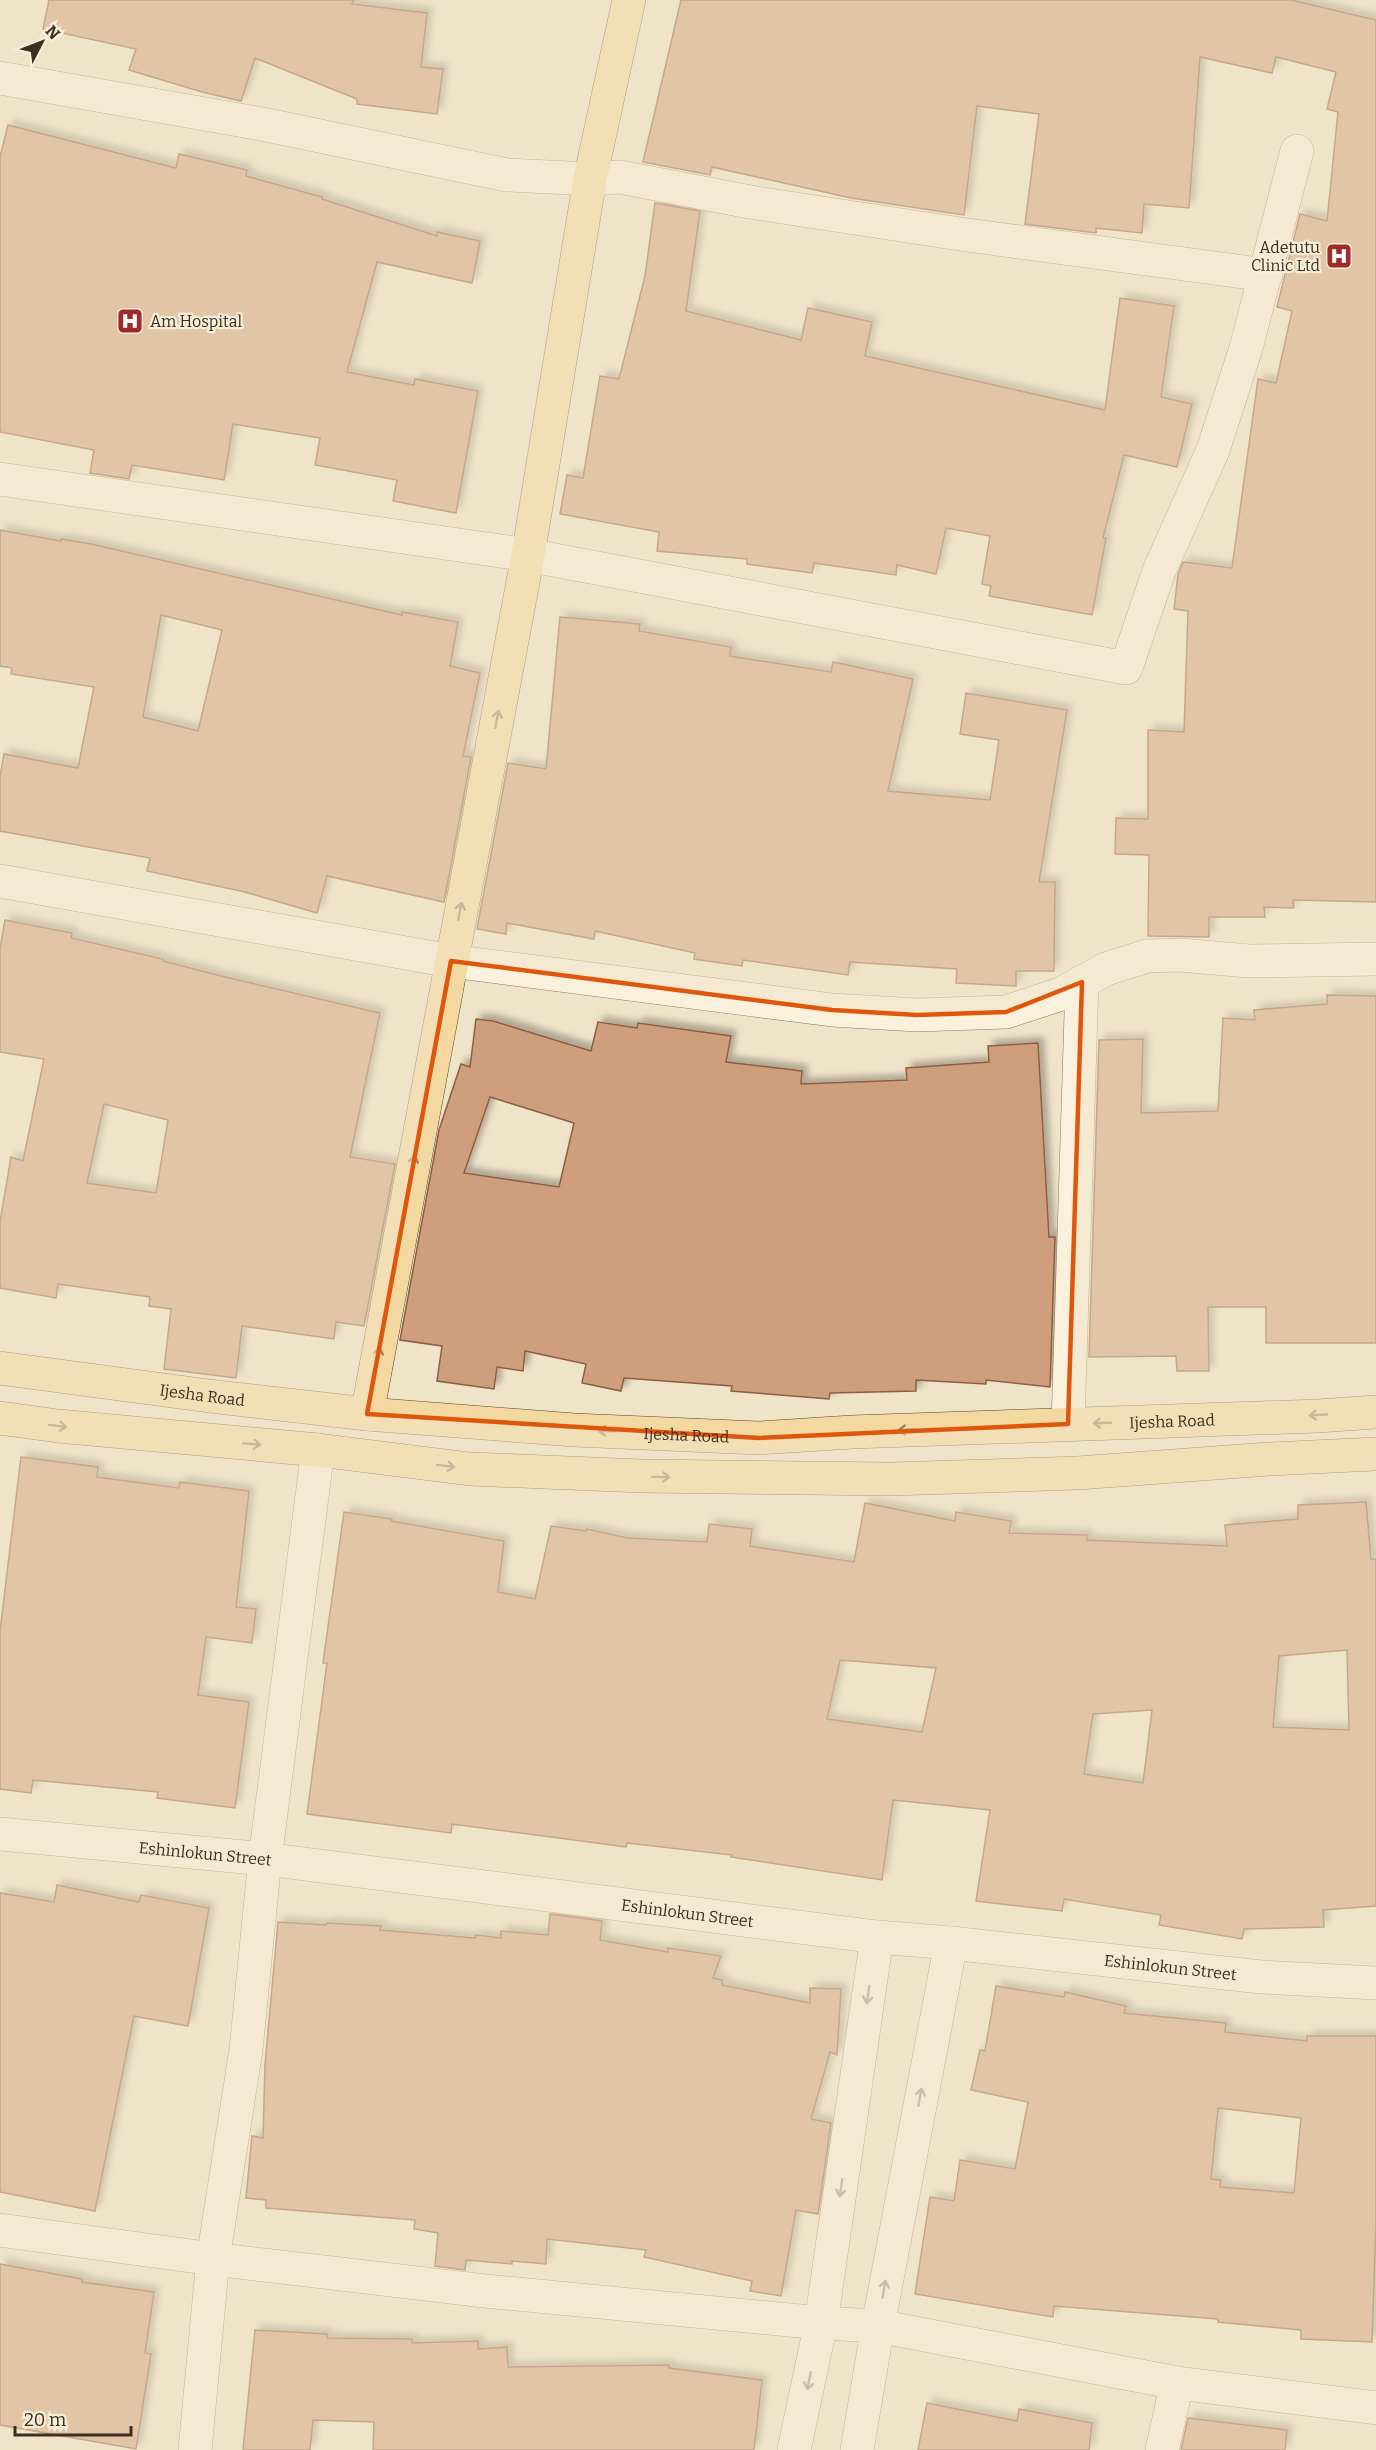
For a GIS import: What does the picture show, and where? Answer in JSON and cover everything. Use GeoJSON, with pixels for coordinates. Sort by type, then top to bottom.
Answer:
{"type":"FeatureCollection","features":[{"type":"Feature","properties":{"kind":"main road"},"geometry":{"type":"LineString","coordinates":[[367,1414],[528,555],[590,179],[629,0]]}},
{"type":"Feature","properties":{"kind":"main road","name":"Ijesha Road"},"geometry":{"type":"LineString","coordinates":[[0,1368],[367,1414],[574,1430],[759,1438],[852,1432],[1376,1412]]}},
{"type":"Feature","properties":{"kind":"main road"},"geometry":{"type":"LineString","coordinates":[[0,1418],[58,1426],[318,1450],[470,1469],[642,1476],[890,1479],[1078,1473],[1269,1459],[1376,1454]]}},
{"type":"Feature","properties":{"kind":"street"},"geometry":{"type":"LineString","coordinates":[[0,78],[262,124],[507,174],[590,179],[620,177],[750,202],[960,234],[1266,275]]}},
{"type":"Feature","properties":{"kind":"street"},"geometry":{"type":"LineString","coordinates":[[0,479],[528,555],[1126,668],[1159,571],[1213,450],[1266,275],[1297,151]]}},
{"type":"Feature","properties":{"kind":"street"},"geometry":{"type":"LineString","coordinates":[[0,881],[451,961],[832,1010],[917,1015],[1006,1012],[1061,994],[1106,969],[1147,957],[1180,955],[1249,961],[1376,959]]}},
{"type":"Feature","properties":{"kind":"street"},"geometry":{"type":"LineString","coordinates":[[1068,1424],[1082,982]]}},
{"type":"Feature","properties":{"kind":"street"},"geometry":{"type":"LineString","coordinates":[[195,2450],[213,2259],[246,2050],[265,1859],[318,1450]]}},
{"type":"Feature","properties":{"kind":"street","name":"Eshinlokun Street"},"geometry":{"type":"LineString","coordinates":[[0,1834],[265,1859],[877,1937],[1227,1973],[1376,1983]]}},
{"type":"Feature","properties":{"kind":"street"},"geometry":{"type":"LineString","coordinates":[[794,2450],[821,2323],[877,1937]]}},
{"type":"Feature","properties":{"kind":"street"},"geometry":{"type":"LineString","coordinates":[[857,2450],[878,2326],[951,1943]]}},
{"type":"Feature","properties":{"kind":"street"},"geometry":{"type":"LineString","coordinates":[[0,2230],[213,2259],[485,2291],[821,2323],[878,2326],[1177,2383],[1376,2408]]}},
{"type":"Feature","properties":{"kind":"street"},"geometry":{"type":"LineString","coordinates":[[1162,2450],[1177,2383]]}},
{"type":"Feature","properties":{"kind":"highlighted area"},"geometry":{"type":"Polygon","coordinates":[[[451,961],[832,1010],[917,1015],[1006,1012],[1082,982],[1068,1424],[759,1438],[367,1414],[451,961]]]}},
{"type":"Feature","properties":{"kind":"building"},"geometry":{"type":"Polygon","coordinates":[[[49,0],[354,0],[352,4],[427,13],[421,67],[443,69],[437,114],[357,104],[357,99],[255,58],[241,101],[202,92],[129,70],[136,49],[43,29],[49,0]]]}},
{"type":"Feature","properties":{"kind":"building"},"geometry":{"type":"Polygon","coordinates":[[[681,0],[1291,0],[1376,20],[1376,902],[1293,900],[1294,908],[1264,907],[1265,917],[1209,917],[1209,937],[1148,936],[1149,855],[1115,854],[1116,818],[1148,819],[1148,730],[1184,732],[1188,611],[1174,609],[1178,574],[1183,562],[1232,568],[1258,379],[1276,383],[1292,311],[1277,307],[1300,214],[1327,221],[1338,112],[1327,109],[1336,72],[1276,57],[1272,73],[1200,57],[1189,208],[1144,204],[1142,233],[1096,228],[1096,233],[1025,224],[1039,114],[977,106],[964,215],[851,198],[712,167],[710,175],[643,162],[681,0]]]}},
{"type":"Feature","properties":{"kind":"building"},"geometry":{"type":"Polygon","coordinates":[[[8,125],[176,168],[179,154],[247,170],[246,176],[322,197],[322,199],[437,236],[437,232],[480,241],[472,283],[377,262],[347,372],[414,385],[415,379],[478,391],[456,513],[393,501],[397,480],[315,465],[320,438],[233,424],[224,480],[132,465],[129,479],[90,473],[94,450],[0,432],[0,157],[8,125]]]}},
{"type":"Feature","properties":{"kind":"building"},"geometry":{"type":"Polygon","coordinates":[[[655,203],[700,211],[686,311],[801,340],[808,308],[872,322],[865,356],[1105,410],[1120,298],[1174,306],[1161,397],[1192,404],[1177,467],[1124,455],[1103,538],[1106,538],[1092,615],[989,596],[991,586],[982,584],[990,536],[946,528],[936,574],[897,565],[896,575],[814,563],[812,573],[747,564],[747,559],[657,551],[659,532],[560,514],[567,475],[583,478],[600,376],[619,379],[645,276],[655,203]]]}},
{"type":"Feature","properties":{"kind":"building"},"geometry":{"type":"Polygon","coordinates":[[[0,530],[91,544],[402,615],[402,612],[458,622],[450,666],[480,673],[463,756],[471,757],[444,902],[327,876],[317,913],[245,892],[147,871],[150,858],[0,831],[0,776],[4,754],[78,768],[94,687],[11,674],[12,668],[0,666],[0,530]],[[161,615],[143,717],[198,731],[222,630],[161,615]]]}},
{"type":"Feature","properties":{"kind":"building"},"geometry":{"type":"Polygon","coordinates":[[[560,617],[640,624],[639,631],[731,647],[730,656],[831,672],[833,662],[913,679],[888,791],[990,800],[999,740],[960,734],[966,693],[1067,710],[1039,882],[1055,882],[1054,971],[1016,971],[1016,986],[956,983],[957,969],[850,962],[848,975],[743,960],[742,966],[694,959],[695,953],[595,931],[594,939],[507,923],[506,934],[477,929],[508,763],[546,769],[560,617]]]}},
{"type":"Feature","properties":{"kind":"building"},"geometry":{"type":"Polygon","coordinates":[[[5,920],[72,933],[71,938],[380,1013],[350,1157],[395,1164],[364,1326],[336,1322],[334,1339],[242,1326],[236,1378],[164,1369],[171,1309],[149,1306],[150,1297],[58,1284],[56,1298],[0,1288],[0,1222],[11,1157],[23,1161],[44,1059],[0,1052],[0,948],[5,920]],[[104,1104],[87,1183],[156,1193],[168,1120],[104,1104]]]}},
{"type":"Feature","properties":{"kind":"building"},"geometry":{"type":"Polygon","coordinates":[[[1327,995],[1376,996],[1376,1343],[1266,1343],[1266,1307],[1208,1307],[1209,1371],[1177,1371],[1176,1356],[1089,1357],[1099,1040],[1143,1039],[1141,1113],[1218,1111],[1223,1018],[1255,1020],[1254,1010],[1327,1004],[1327,995]]]}},
{"type":"Feature","properties":{"kind":"building"},"geometry":{"type":"Polygon","coordinates":[[[476,1019],[493,1021],[591,1051],[598,1022],[637,1028],[638,1023],[731,1036],[726,1062],[802,1071],[801,1084],[907,1080],[906,1068],[989,1062],[988,1046],[1038,1043],[1049,1237],[1055,1237],[1050,1387],[986,1380],[986,1384],[916,1380],[916,1391],[830,1393],[829,1399],[731,1391],[732,1386],[624,1378],[621,1391],[582,1383],[586,1364],[525,1351],[523,1371],[497,1367],[494,1389],[437,1381],[442,1346],[400,1340],[439,1130],[461,1064],[470,1067],[476,1019]],[[490,1097],[464,1173],[559,1187],[574,1123],[490,1097]]]}},
{"type":"Feature","properties":{"kind":"building"},"geometry":{"type":"Polygon","coordinates":[[[21,1457],[98,1467],[97,1477],[179,1488],[180,1482],[249,1491],[236,1607],[256,1609],[252,1643],[206,1637],[198,1695],[249,1702],[235,1808],[157,1798],[158,1792],[33,1780],[31,1793],[0,1789],[0,1631],[21,1457]]]}},
{"type":"Feature","properties":{"kind":"building"},"geometry":{"type":"Polygon","coordinates":[[[1366,1502],[1371,1559],[1376,1559],[1376,1906],[1323,1910],[1324,1927],[1244,1929],[1242,1939],[1159,1925],[1161,1915],[1064,1899],[1062,1911],[976,1901],[990,1810],[893,1800],[882,1880],[731,1857],[732,1855],[627,1843],[626,1847],[452,1824],[451,1833],[307,1814],[327,1663],[323,1663],[344,1512],[504,1541],[498,1592],[535,1599],[551,1526],[586,1531],[587,1529],[627,1538],[707,1542],[709,1524],[752,1529],[750,1546],[854,1562],[865,1503],[955,1521],[956,1512],[1011,1521],[1009,1533],[1087,1535],[1087,1540],[1227,1546],[1225,1525],[1298,1519],[1298,1505],[1366,1502]],[[1347,1650],[1279,1656],[1273,1727],[1349,1730],[1347,1650]],[[840,1660],[827,1719],[922,1732],[936,1668],[840,1660]],[[1152,1710],[1093,1714],[1084,1774],[1143,1783],[1152,1710]]]}},
{"type":"Feature","properties":{"kind":"building"},"geometry":{"type":"Polygon","coordinates":[[[57,1885],[139,1902],[141,1895],[209,1908],[188,2026],[134,2016],[95,2211],[0,2192],[0,1893],[54,1902],[57,1885]]]}},
{"type":"Feature","properties":{"kind":"building"},"geometry":{"type":"Polygon","coordinates":[[[550,1914],[602,1921],[600,1940],[668,1952],[668,1948],[721,1956],[713,1978],[722,1980],[722,1985],[810,2003],[810,1988],[841,1989],[837,2055],[830,2052],[811,2119],[831,2123],[818,2214],[796,2210],[781,2296],[750,2291],[752,2281],[644,2257],[646,2250],[547,2239],[546,2264],[466,2260],[465,2270],[435,2266],[438,2233],[414,2229],[415,2220],[266,2208],[266,2200],[246,2198],[252,2136],[263,2138],[265,2065],[278,1922],[381,1926],[380,1930],[501,1938],[501,1931],[548,1935],[550,1914]]]}},
{"type":"Feature","properties":{"kind":"building"},"geometry":{"type":"Polygon","coordinates":[[[996,1986],[1064,1997],[1065,1992],[1126,2006],[1124,2013],[1226,2023],[1225,2032],[1307,2041],[1307,2036],[1376,2036],[1376,2224],[1372,2342],[1301,2339],[1301,2330],[1218,2322],[1218,2319],[1054,2306],[1053,2317],[915,2294],[930,2197],[954,2201],[960,2160],[1015,2169],[1028,2102],[971,2090],[980,2050],[985,2051],[996,1986]],[[1218,2108],[1211,2179],[1221,2180],[1220,2187],[1294,2193],[1301,2118],[1218,2108]]]}},
{"type":"Feature","properties":{"kind":"building"},"geometry":{"type":"Polygon","coordinates":[[[0,2264],[82,2279],[82,2282],[154,2292],[145,2353],[151,2354],[136,2449],[0,2425],[0,2264]]]}},
{"type":"Feature","properties":{"kind":"building"},"geometry":{"type":"Polygon","coordinates":[[[255,2330],[327,2334],[327,2338],[412,2339],[412,2343],[478,2341],[478,2349],[507,2347],[508,2367],[669,2365],[669,2368],[762,2380],[754,2450],[373,2450],[374,2422],[313,2420],[310,2450],[243,2450],[255,2330]]]}},
{"type":"Feature","properties":{"kind":"building"},"geometry":{"type":"Polygon","coordinates":[[[927,2403],[1017,2421],[1019,2409],[1092,2423],[1089,2450],[918,2450],[927,2403]]]}},
{"type":"Feature","properties":{"kind":"building"},"geometry":{"type":"Polygon","coordinates":[[[1188,2418],[1287,2430],[1285,2450],[1181,2450],[1188,2418]]]}},
{"type":"Feature","properties":{"kind":"place","name":"Adetutu Clinic Ltd"},"geometry":{"type":"Point","coordinates":[1339,256]}},
{"type":"Feature","properties":{"kind":"place","name":"Am Hospital"},"geometry":{"type":"Point","coordinates":[130,321]}}]}
